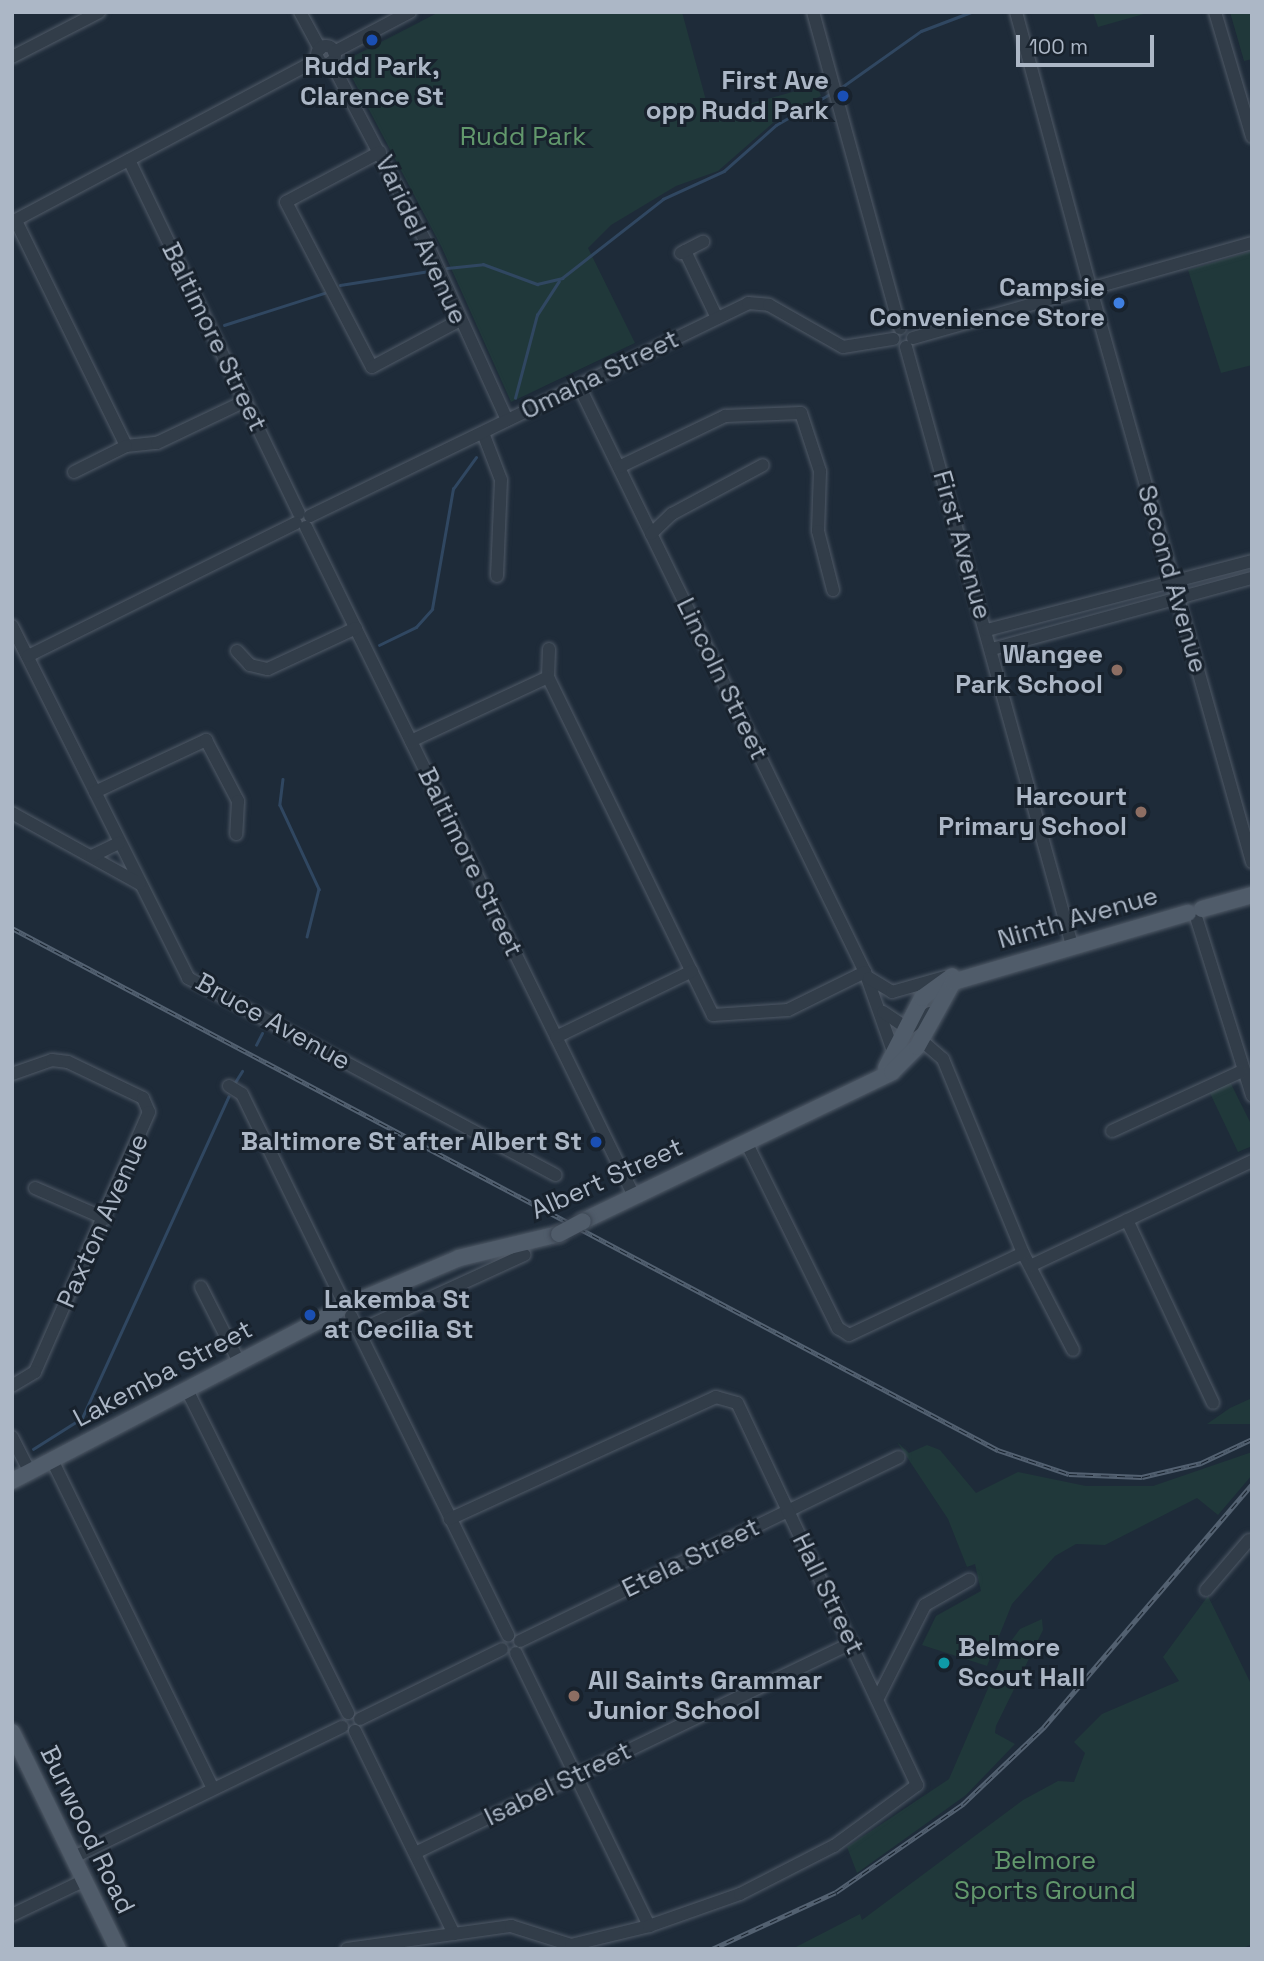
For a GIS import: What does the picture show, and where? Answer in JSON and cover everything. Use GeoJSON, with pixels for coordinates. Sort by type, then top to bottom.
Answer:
{"type":"FeatureCollection","features":[{"type":"Feature","properties":{"kind":"main road","name":"Ninth Avenue"},"geometry":{"type":"LineString","coordinates":[[982,971],[1195,914],[1252,895]]}},
{"type":"Feature","properties":{"kind":"main road"},"geometry":{"type":"LineString","coordinates":[[887,1067],[926,992],[949,976],[982,971]]}},
{"type":"Feature","properties":{"kind":"main road","name":"Albert Street"},"geometry":{"type":"LineString","coordinates":[[346,1307],[459,1258],[559,1234],[892,1072],[921,1040],[938,1001],[953,982],[982,971]]}},
{"type":"Feature","properties":{"kind":"main road","name":"Albert Street"},"geometry":{"type":"LineString","coordinates":[[833,1100],[887,1067]]}},
{"type":"Feature","properties":{"kind":"main road","name":"Lakemba Street"},"geometry":{"type":"LineString","coordinates":[[12,1481],[346,1307]]}},
{"type":"Feature","properties":{"kind":"main road","name":"Burwood Road"},"geometry":{"type":"LineString","coordinates":[[14,1740],[118,1949]]}},
{"type":"Feature","properties":{"kind":"street"},"geometry":{"type":"LineString","coordinates":[[12,57],[99,12]]}},
{"type":"Feature","properties":{"kind":"street","name":"Varidel Avenue"},"geometry":{"type":"LineString","coordinates":[[300,12],[380,152],[507,420]]}},
{"type":"Feature","properties":{"kind":"street"},"geometry":{"type":"LineString","coordinates":[[126,446],[14,222],[410,12]]}},
{"type":"Feature","properties":{"kind":"street"},"geometry":{"type":"LineString","coordinates":[[813,12],[839,104],[896,334],[909,343],[1252,243]]}},
{"type":"Feature","properties":{"kind":"street","name":"Second Avenue"},"geometry":{"type":"LineString","coordinates":[[1016,12],[1252,862]]}},
{"type":"Feature","properties":{"kind":"street"},"geometry":{"type":"LineString","coordinates":[[1215,12],[1252,137]]}},
{"type":"Feature","properties":{"kind":"street"},"geometry":{"type":"LineString","coordinates":[[380,152],[286,202],[372,367],[460,320]]}},
{"type":"Feature","properties":{"kind":"street","name":"Baltimore Street"},"geometry":{"type":"LineString","coordinates":[[129,160],[634,1196]]}},
{"type":"Feature","properties":{"kind":"street"},"geometry":{"type":"LineString","coordinates":[[703,242],[683,252],[717,318]]}},
{"type":"Feature","properties":{"kind":"street","name":"Omaha Street"},"geometry":{"type":"LineString","coordinates":[[28,656],[507,420],[757,301],[843,347],[896,334]]}},
{"type":"Feature","properties":{"kind":"street","name":"First Avenue"},"geometry":{"type":"LineString","coordinates":[[909,343],[1072,945]]}},
{"type":"Feature","properties":{"kind":"street","name":"Lincoln Street"},"geometry":{"type":"LineString","coordinates":[[579,386],[865,972],[895,1045],[887,1067]]}},
{"type":"Feature","properties":{"kind":"street"},"geometry":{"type":"LineString","coordinates":[[74,472],[126,446],[158,443],[245,401]]}},
{"type":"Feature","properties":{"kind":"street"},"geometry":{"type":"LineString","coordinates":[[619,467],[725,416],[801,413],[820,471],[818,531],[833,590]]}},
{"type":"Feature","properties":{"kind":"street"},"geometry":{"type":"LineString","coordinates":[[482,433],[501,480],[497,576]]}},
{"type":"Feature","properties":{"kind":"street"},"geometry":{"type":"LineString","coordinates":[[651,534],[672,514],[764,465]]}},
{"type":"Feature","properties":{"kind":"street"},"geometry":{"type":"LineString","coordinates":[[987,630],[1252,561]]}},
{"type":"Feature","properties":{"kind":"street"},"geometry":{"type":"LineString","coordinates":[[992,649],[1252,578]]}},
{"type":"Feature","properties":{"kind":"street","name":"Bruce Avenue"},"geometry":{"type":"LineString","coordinates":[[12,626],[188,978],[556,1175]]}},
{"type":"Feature","properties":{"kind":"street"},"geometry":{"type":"LineString","coordinates":[[237,651],[250,665],[268,669],[356,628]]}},
{"type":"Feature","properties":{"kind":"street"},"geometry":{"type":"LineString","coordinates":[[549,649],[548,677],[713,1015],[788,1010],[865,972]]}},
{"type":"Feature","properties":{"kind":"street"},"geometry":{"type":"LineString","coordinates":[[411,741],[548,677]]}},
{"type":"Feature","properties":{"kind":"street"},"geometry":{"type":"LineString","coordinates":[[94,792],[206,740],[238,801],[236,834]]}},
{"type":"Feature","properties":{"kind":"street"},"geometry":{"type":"LineString","coordinates":[[12,813],[140,884]]}},
{"type":"Feature","properties":{"kind":"street"},"geometry":{"type":"LineString","coordinates":[[92,856],[119,843]]}},
{"type":"Feature","properties":{"kind":"street"},"geometry":{"type":"LineString","coordinates":[[1195,914],[1240,1072],[1252,1096]]}},
{"type":"Feature","properties":{"kind":"street"},"geometry":{"type":"LineString","coordinates":[[556,1037],[692,971]]}},
{"type":"Feature","properties":{"kind":"street","name":"Lincoln Street"},"geometry":{"type":"LineString","coordinates":[[865,972],[886,992],[949,976]]}},
{"type":"Feature","properties":{"kind":"street"},"geometry":{"type":"LineString","coordinates":[[879,1008],[908,1028],[920,1026],[938,1001]]}},
{"type":"Feature","properties":{"kind":"street"},"geometry":{"type":"LineString","coordinates":[[921,1040],[943,1059],[1023,1253],[1032,1265],[1073,1350]]}},
{"type":"Feature","properties":{"kind":"street","name":"Paxton Avenue"},"geometry":{"type":"LineString","coordinates":[[12,1074],[52,1060],[68,1062],[143,1098],[148,1118],[106,1219],[35,1372],[12,1386]]}},
{"type":"Feature","properties":{"kind":"street"},"geometry":{"type":"LineString","coordinates":[[1112,1131],[1240,1072]]}},
{"type":"Feature","properties":{"kind":"street"},"geometry":{"type":"LineString","coordinates":[[229,1086],[242,1094],[450,1519],[508,1635],[518,1647],[575,1776],[649,1926],[571,1945],[521,1927],[347,1949]]}},
{"type":"Feature","properties":{"kind":"street"},"geometry":{"type":"LineString","coordinates":[[746,1142],[838,1328],[859,1334],[1023,1253]]}},
{"type":"Feature","properties":{"kind":"street"},"geometry":{"type":"LineString","coordinates":[[1032,1265],[1252,1161]]}},
{"type":"Feature","properties":{"kind":"street"},"geometry":{"type":"LineString","coordinates":[[35,1188],[106,1219]]}},
{"type":"Feature","properties":{"kind":"street"},"geometry":{"type":"LineString","coordinates":[[1127,1220],[1213,1403]]}},
{"type":"Feature","properties":{"kind":"street","name":"Albert Street"},"geometry":{"type":"LineString","coordinates":[[358,1331],[524,1255]]}},
{"type":"Feature","properties":{"kind":"street"},"geometry":{"type":"LineString","coordinates":[[201,1287],[239,1362]]}},
{"type":"Feature","properties":{"kind":"street"},"geometry":{"type":"LineString","coordinates":[[187,1390],[348,1713],[358,1725],[454,1934]]}},
{"type":"Feature","properties":{"kind":"street","name":"Hall Street"},"geometry":{"type":"LineString","coordinates":[[450,1519],[716,1397],[737,1403],[787,1511],[879,1696],[917,1785],[834,1846],[740,1894],[649,1926]]}},
{"type":"Feature","properties":{"kind":"street"},"geometry":{"type":"LineString","coordinates":[[12,1437],[30,1472]]}},
{"type":"Feature","properties":{"kind":"street","name":"Etela Street"},"geometry":{"type":"LineString","coordinates":[[518,1647],[899,1457]]}},
{"type":"Feature","properties":{"kind":"street"},"geometry":{"type":"LineString","coordinates":[[52,1461],[213,1789]]}},
{"type":"Feature","properties":{"kind":"street"},"geometry":{"type":"LineString","coordinates":[[1206,1590],[1249,1540]]}},
{"type":"Feature","properties":{"kind":"street"},"geometry":{"type":"LineString","coordinates":[[879,1696],[925,1605],[969,1580]]}},
{"type":"Feature","properties":{"kind":"street"},"geometry":{"type":"LineString","coordinates":[[502,1649],[508,1635]]}},
{"type":"Feature","properties":{"kind":"street","name":"Isabel Street"},"geometry":{"type":"LineString","coordinates":[[415,1853],[852,1643]]}},
{"type":"Feature","properties":{"kind":"street"},"geometry":{"type":"LineString","coordinates":[[74,1857],[342,1727],[358,1725],[502,1649],[518,1647]]}},
{"type":"Feature","properties":{"kind":"street"},"geometry":{"type":"LineString","coordinates":[[342,1727],[348,1713]]}},
{"type":"Feature","properties":{"kind":"street"},"geometry":{"type":"LineString","coordinates":[[12,1915],[85,1880]]}},
{"type":"Feature","properties":{"kind":"green space","name":"Rudd Park"},"geometry":{"type":"Polygon","coordinates":[[[439,12],[682,12],[710,115],[817,85],[821,96],[782,115],[718,171],[676,186],[611,225],[588,248],[635,343],[511,402],[442,248],[347,68],[350,58],[439,12]]]}},
{"type":"Feature","properties":{"kind":"green space"},"geometry":{"type":"Polygon","coordinates":[[[1093,12],[1151,12],[1098,27],[1093,12]]]}},
{"type":"Feature","properties":{"kind":"green space"},"geometry":{"type":"Polygon","coordinates":[[[1230,12],[1252,12],[1252,59],[1244,61],[1230,12]]]}},
{"type":"Feature","properties":{"kind":"green space"},"geometry":{"type":"Polygon","coordinates":[[[1252,251],[1252,365],[1221,373],[1188,270],[1252,251]]]}},
{"type":"Feature","properties":{"kind":"green space"},"geometry":{"type":"Polygon","coordinates":[[[1229,1080],[1252,1126],[1252,1146],[1238,1152],[1208,1089],[1229,1080]]]}},
{"type":"Feature","properties":{"kind":"green space"},"geometry":{"type":"Polygon","coordinates":[[[1252,1398],[1252,1424],[1207,1424],[1230,1408],[1252,1398]]]}},
{"type":"Feature","properties":{"kind":"green space"},"geometry":{"type":"Polygon","coordinates":[[[897,1442],[909,1453],[927,1445],[940,1450],[976,1493],[1018,1472],[1086,1486],[1153,1486],[1252,1452],[1252,1475],[1218,1515],[1197,1498],[1105,1545],[1076,1544],[1055,1556],[1012,1604],[987,1666],[922,1645],[936,1616],[981,1591],[975,1564],[967,1567],[948,1519],[897,1442]]]}},
{"type":"Feature","properties":{"kind":"green space","name":"Belmore Sports Ground"},"geometry":{"type":"Polygon","coordinates":[[[1208,1596],[1252,1686],[1252,1944],[1241,1949],[792,1949],[860,1914],[862,1920],[1023,1800],[1058,1781],[1074,1782],[1085,1753],[1074,1742],[1102,1714],[1179,1681],[1163,1657],[1208,1596]]]}},
{"type":"Feature","properties":{"kind":"green space"},"geometry":{"type":"Polygon","coordinates":[[[1042,1619],[1043,1630],[996,1726],[995,1733],[1015,1744],[966,1795],[857,1873],[847,1847],[949,1779],[1005,1649],[1020,1629],[1042,1619]]]}},
{"type":"Feature","properties":{"kind":"waterway"},"geometry":{"type":"LineString","coordinates":[[839,89],[921,31],[971,12]]}},
{"type":"Feature","properties":{"kind":"waterway"},"geometry":{"type":"LineString","coordinates":[[447,268],[483,264],[537,284],[562,278],[663,199],[724,171],[776,125],[830,94]]}},
{"type":"Feature","properties":{"kind":"waterway"},"geometry":{"type":"LineString","coordinates":[[340,285],[429,271]]}},
{"type":"Feature","properties":{"kind":"waterway"},"geometry":{"type":"LineString","coordinates":[[515,398],[537,315],[559,281]]}},
{"type":"Feature","properties":{"kind":"waterway"},"geometry":{"type":"LineString","coordinates":[[224,325],[324,293]]}},
{"type":"Feature","properties":{"kind":"waterway"},"geometry":{"type":"LineString","coordinates":[[379,645],[416,627],[432,609],[453,489],[476,457]]}},
{"type":"Feature","properties":{"kind":"waterway"},"geometry":{"type":"LineString","coordinates":[[283,779],[280,805],[319,889],[307,937]]}},
{"type":"Feature","properties":{"kind":"waterway"},"geometry":{"type":"LineString","coordinates":[[256,1045],[262,1033]]}},
{"type":"Feature","properties":{"kind":"waterway"},"geometry":{"type":"LineString","coordinates":[[234,1084],[242,1071]]}},
{"type":"Feature","properties":{"kind":"waterway"},"geometry":{"type":"LineString","coordinates":[[33,1449],[82,1418],[228,1097]]}},
{"type":"Feature","properties":{"kind":"railway"},"geometry":{"type":"LineString","coordinates":[[12,928],[998,1450],[1069,1474],[1142,1477],[1201,1463],[1252,1439]]}},
{"type":"Feature","properties":{"kind":"railway"},"geometry":{"type":"LineString","coordinates":[[712,1949],[836,1892],[963,1804],[1044,1727],[1252,1484]]}},
{"type":"Feature","properties":{"kind":"place","name":"Rudd Park, Clarence St"},"geometry":{"type":"Point","coordinates":[372,40]}},
{"type":"Feature","properties":{"kind":"place","name":"First Ave opp Rudd Park"},"geometry":{"type":"Point","coordinates":[843,96]}},
{"type":"Feature","properties":{"kind":"place","name":"Campsie Convenience Store"},"geometry":{"type":"Point","coordinates":[1119,303]}},
{"type":"Feature","properties":{"kind":"place","name":"Wangee Park School"},"geometry":{"type":"Point","coordinates":[1117,670]}},
{"type":"Feature","properties":{"kind":"place","name":"Harcourt Primary School"},"geometry":{"type":"Point","coordinates":[1141,812]}},
{"type":"Feature","properties":{"kind":"place","name":"Baltimore St after Albert St"},"geometry":{"type":"Point","coordinates":[596,1142]}},
{"type":"Feature","properties":{"kind":"place","name":"Lakemba St at Cecilia St"},"geometry":{"type":"Point","coordinates":[310,1315]}},
{"type":"Feature","properties":{"kind":"place","name":"Belmore Scout Hall"},"geometry":{"type":"Point","coordinates":[944,1663]}},
{"type":"Feature","properties":{"kind":"place","name":"All Saints Grammar Junior School"},"geometry":{"type":"Point","coordinates":[574,1696]}}]}
